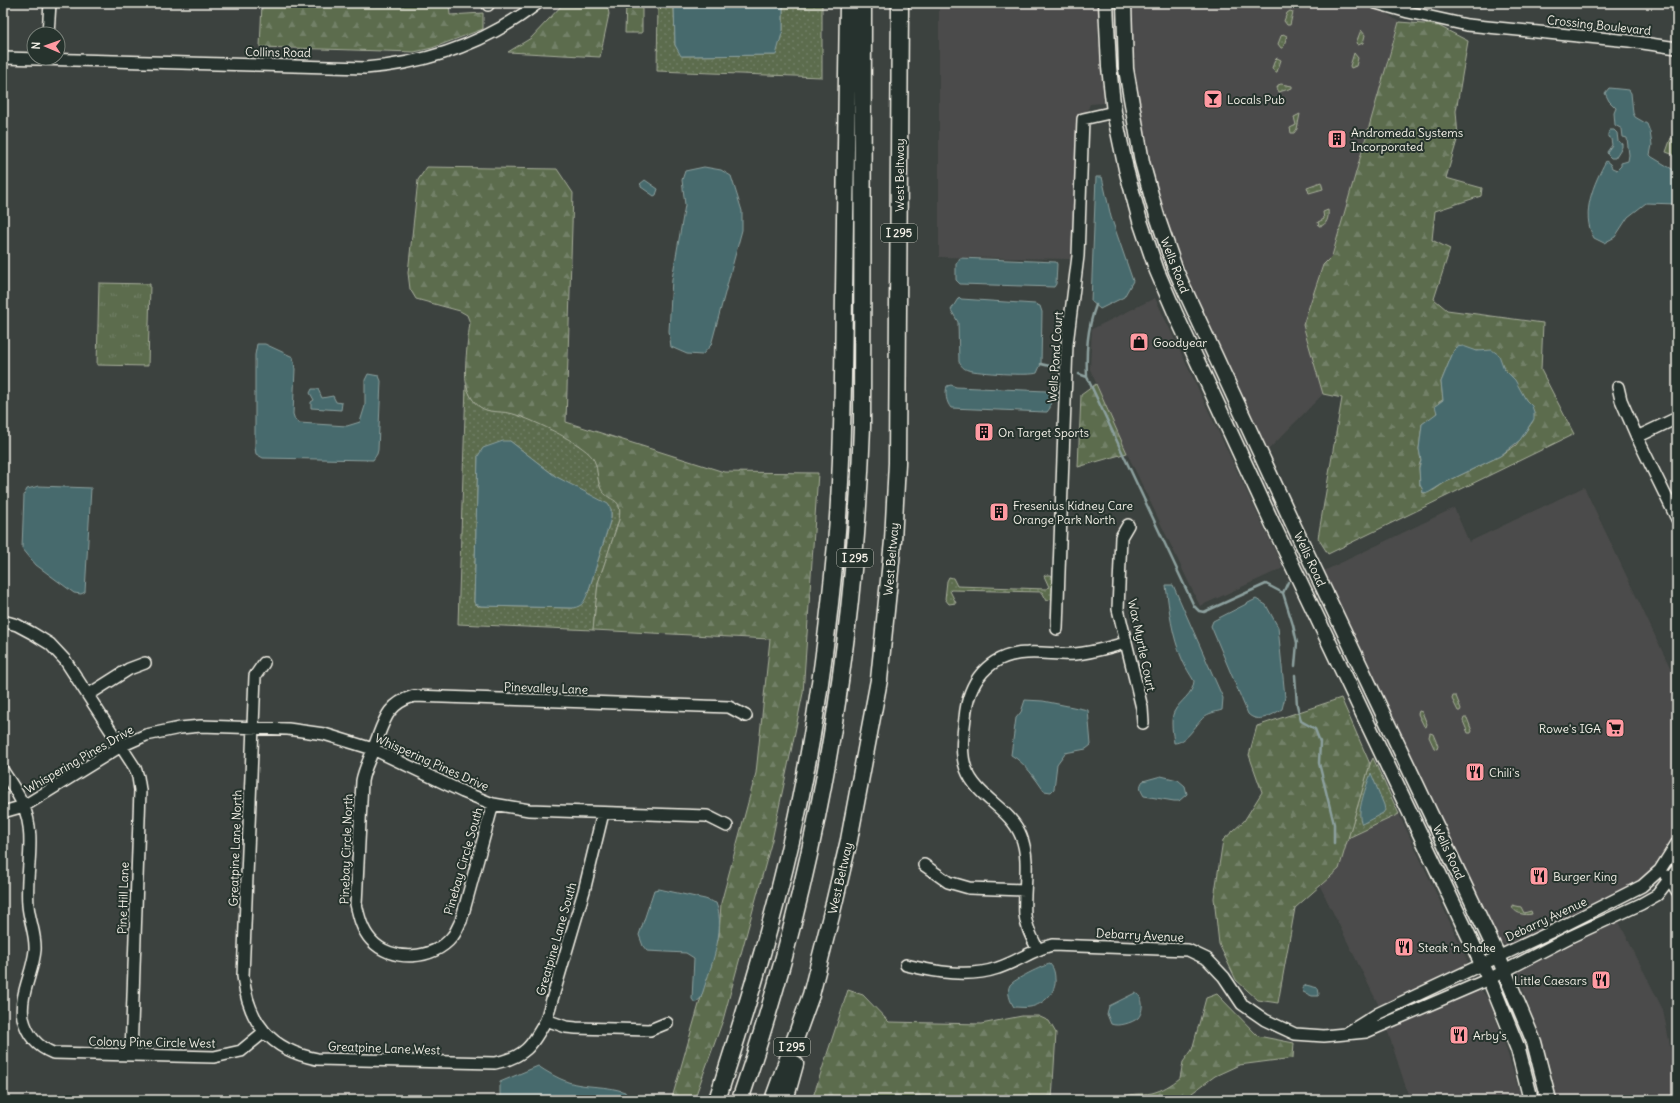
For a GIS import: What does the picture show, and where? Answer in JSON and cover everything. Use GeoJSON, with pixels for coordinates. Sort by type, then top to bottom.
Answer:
{"type":"FeatureCollection","features":[{"type":"Feature","properties":{"kind":"highway"},"geometry":{"type":"LineString","coordinates":[[717,1100],[747,1006],[791,841],[810,747],[827,625],[836,544],[842,449],[848,3]]}},
{"type":"Feature","properties":{"kind":"highway","name":"I 295"},"geometry":{"type":"LineString","coordinates":[[740,1100],[772,999],[804,881],[831,747],[846,639],[857,529],[862,427],[864,346],[862,158],[863,3]]}},
{"type":"Feature","properties":{"kind":"highway","name":"West Beltway"},"geometry":{"type":"LineString","coordinates":[[773,1100],[811,995],[849,840],[879,680],[892,557],[897,463],[900,3]]}},
{"type":"Feature","properties":{"kind":"highway"},"geometry":{"type":"LineString","coordinates":[[785,1100],[811,995]]}},
{"type":"Feature","properties":{"kind":"main road","name":"Wells Road"},"geometry":{"type":"LineString","coordinates":[[1106,3],[1109,68],[1114,112],[1126,169],[1140,221],[1157,271],[1209,386],[1489,978],[1518,1049],[1531,1100]]}},
{"type":"Feature","properties":{"kind":"main road","name":"Wells Road"},"geometry":{"type":"LineString","coordinates":[[1124,3],[1126,69],[1142,162],[1157,216],[1176,271],[1194,313],[1498,956],[1534,1042],[1549,1100]]}},
{"type":"Feature","properties":{"kind":"main road"},"geometry":{"type":"LineString","coordinates":[[1209,386],[1218,388],[1223,392],[1242,432],[1256,444]]}},
{"type":"Feature","properties":{"kind":"street"},"geometry":{"type":"LineString","coordinates":[[49,26],[50,3]]}},
{"type":"Feature","properties":{"kind":"street","name":"Collins Road"},"geometry":{"type":"LineString","coordinates":[[66,60],[364,68],[394,66],[425,60],[455,50],[513,21],[538,3]]}},
{"type":"Feature","properties":{"kind":"street","name":"Crossing Boulevard"},"geometry":{"type":"LineString","coordinates":[[1376,3],[1408,12],[1467,25],[1629,41],[1677,48]]}},
{"type":"Feature","properties":{"kind":"street","name":"Collins Road"},"geometry":{"type":"LineString","coordinates":[[3,58],[26,59]]}},
{"type":"Feature","properties":{"kind":"street","name":"Wells Pond Court"},"geometry":{"type":"LineString","coordinates":[[1057,629],[1067,344],[1078,256],[1083,119],[1114,112]]}},
{"type":"Feature","properties":{"kind":"street"},"geometry":{"type":"LineString","coordinates":[[1618,387],[1621,400],[1637,437],[1677,520]]}},
{"type":"Feature","properties":{"kind":"street"},"geometry":{"type":"LineString","coordinates":[[1637,437],[1677,418]]}},
{"type":"Feature","properties":{"kind":"street","name":"Wax Myrtle Court"},"geometry":{"type":"LineString","coordinates":[[1128,525],[1121,537],[1118,609],[1142,708],[1143,723]]}},
{"type":"Feature","properties":{"kind":"street","name":"Pine Hill Lane"},"geometry":{"type":"LineString","coordinates":[[3,621],[17,625],[50,644],[65,660],[121,746],[138,777],[140,790],[131,1055]]}},
{"type":"Feature","properties":{"kind":"street"},"geometry":{"type":"LineString","coordinates":[[1037,948],[1027,924],[1025,890],[1026,858],[1021,835],[1007,815],[981,792],[973,782],[966,769],[962,743],[966,707],[971,688],[978,676],[990,665],[1013,655],[1026,653],[1076,654],[1126,643]]}},
{"type":"Feature","properties":{"kind":"street","name":"Greatpine Lane North"},"geometry":{"type":"LineString","coordinates":[[264,663],[255,676],[243,976],[245,996],[253,1016],[264,1032]]}},
{"type":"Feature","properties":{"kind":"street"},"geometry":{"type":"LineString","coordinates":[[88,695],[129,669],[145,664]]}},
{"type":"Feature","properties":{"kind":"street","name":"Pinevalley Lane"},"geometry":{"type":"LineString","coordinates":[[374,749],[385,717],[394,706],[403,699],[414,696],[729,707],[746,716]]}},
{"type":"Feature","properties":{"kind":"street","name":"Whispering Pines Drive"},"geometry":{"type":"LineString","coordinates":[[3,812],[24,806],[121,746],[146,735],[180,728],[201,726],[288,729],[324,734],[374,749],[463,792],[493,804],[529,810],[707,816],[727,826]]}},
{"type":"Feature","properties":{"kind":"street","name":"Pinebay Circle North"},"geometry":{"type":"LineString","coordinates":[[374,749],[364,768],[362,781],[356,904],[359,918],[364,930],[372,941],[385,950],[399,955]]}},
{"type":"Feature","properties":{"kind":"street"},"geometry":{"type":"LineString","coordinates":[[3,771],[24,806]]}},
{"type":"Feature","properties":{"kind":"street","name":"Pinebay Circle South"},"geometry":{"type":"LineString","coordinates":[[399,955],[414,956],[426,954],[439,948],[452,938],[461,921],[493,804]]}},
{"type":"Feature","properties":{"kind":"street","name":"Colony Pine Circle West"},"geometry":{"type":"LineString","coordinates":[[24,806],[29,830],[28,907],[35,948],[34,960],[22,1008],[28,1032],[35,1042],[44,1050],[54,1053],[214,1057],[226,1056],[241,1051],[264,1032]]}},
{"type":"Feature","properties":{"kind":"street","name":"Greatpine Lane South"},"geometry":{"type":"LineString","coordinates":[[511,1060],[523,1052],[536,1039],[546,1020],[584,891],[603,813]]}},
{"type":"Feature","properties":{"kind":"street","name":"Debarry Avenue"},"geometry":{"type":"LineString","coordinates":[[1346,1033],[1379,1013],[1555,930],[1642,886],[1660,870],[1677,843]]}},
{"type":"Feature","properties":{"kind":"street"},"geometry":{"type":"LineString","coordinates":[[924,865],[948,882],[969,888],[1025,890]]}},
{"type":"Feature","properties":{"kind":"street","name":"Debarry Avenue"},"geometry":{"type":"LineString","coordinates":[[906,965],[938,972],[973,973],[1000,968],[1037,948],[1052,945],[1188,950],[1207,959],[1224,977],[1242,1004],[1265,1020],[1295,1034],[1324,1036],[1366,1032],[1489,978],[1657,896],[1677,869]]}},
{"type":"Feature","properties":{"kind":"street"},"geometry":{"type":"LineString","coordinates":[[1660,870],[1670,879],[1677,891]]}},
{"type":"Feature","properties":{"kind":"street"},"geometry":{"type":"LineString","coordinates":[[546,1020],[566,1027],[650,1030],[667,1022]]}},
{"type":"Feature","properties":{"kind":"street","name":"Greatpine Lane West"},"geometry":{"type":"LineString","coordinates":[[264,1032],[284,1048],[300,1055],[317,1059],[495,1064],[511,1060]]}},
{"type":"Feature","properties":{"kind":"shaded area"},"geometry":{"type":"Polygon","coordinates":[[[939,3],[1099,3],[1098,35],[1104,103],[1090,104],[1077,136],[1072,259],[939,257],[939,3]]]}},
{"type":"Feature","properties":{"kind":"shaded area"},"geometry":{"type":"Polygon","coordinates":[[[1132,3],[1361,3],[1381,10],[1399,22],[1332,256],[1323,265],[1303,325],[1323,394],[1268,450],[1189,280],[1168,224],[1151,172],[1138,103],[1130,8],[1132,3]]]}},
{"type":"Feature","properties":{"kind":"shaded area"},"geometry":{"type":"Polygon","coordinates":[[[1398,3],[1431,3],[1430,11],[1398,3]]]}},
{"type":"Feature","properties":{"kind":"shaded area"},"geometry":{"type":"Polygon","coordinates":[[[1155,298],[1283,568],[1200,606],[1127,453],[1090,369],[1092,329],[1155,298]]]}},
{"type":"Feature","properties":{"kind":"shaded area"},"geometry":{"type":"Polygon","coordinates":[[[1584,487],[1677,682],[1677,835],[1663,858],[1635,886],[1511,945],[1505,945],[1499,941],[1324,571],[1454,508],[1469,542],[1584,487]]]}},
{"type":"Feature","properties":{"kind":"shaded area"},"geometry":{"type":"Polygon","coordinates":[[[1399,814],[1468,961],[1453,974],[1381,1010],[1320,886],[1339,869],[1348,838],[1399,814]]]}},
{"type":"Feature","properties":{"kind":"shaded area"},"geometry":{"type":"Polygon","coordinates":[[[1618,920],[1663,1010],[1677,1081],[1677,1100],[1558,1100],[1550,1067],[1516,969],[1618,920]]]}},
{"type":"Feature","properties":{"kind":"shaded area"},"geometry":{"type":"Polygon","coordinates":[[[1476,991],[1482,991],[1490,1002],[1522,1100],[1410,1100],[1387,1029],[1476,991]]]}},
{"type":"Feature","properties":{"kind":"green space"},"geometry":{"type":"Polygon","coordinates":[[[262,3],[449,3],[450,15],[483,13],[483,29],[432,48],[414,52],[260,47],[262,3]]]}},
{"type":"Feature","properties":{"kind":"green space"},"geometry":{"type":"Polygon","coordinates":[[[564,3],[607,3],[609,14],[600,57],[508,52],[531,38],[564,3]]]}},
{"type":"Feature","properties":{"kind":"green space"},"geometry":{"type":"Polygon","coordinates":[[[626,3],[642,3],[642,33],[625,33],[626,3]]]}},
{"type":"Feature","properties":{"kind":"green space"},"geometry":{"type":"Polygon","coordinates":[[[658,3],[674,3],[675,45],[682,56],[775,55],[783,30],[783,3],[822,3],[822,77],[657,71],[658,3]]]}},
{"type":"Feature","properties":{"kind":"green space"},"geometry":{"type":"Polygon","coordinates":[[[1290,11],[1293,12],[1290,25],[1287,25],[1284,21],[1287,13],[1290,11]]]}},
{"type":"Feature","properties":{"kind":"green space"},"geometry":{"type":"Polygon","coordinates":[[[1399,22],[1437,25],[1468,41],[1456,111],[1458,137],[1446,178],[1482,188],[1481,196],[1435,211],[1432,240],[1450,249],[1434,299],[1447,310],[1543,323],[1541,370],[1574,434],[1328,554],[1318,538],[1342,398],[1323,394],[1303,325],[1323,265],[1332,256],[1399,22]],[[1454,350],[1441,382],[1443,400],[1439,402],[1436,415],[1422,424],[1419,449],[1421,460],[1419,466],[1420,485],[1423,490],[1422,492],[1424,493],[1434,490],[1444,483],[1500,456],[1516,445],[1533,421],[1530,404],[1502,365],[1479,351],[1454,350]]]}},
{"type":"Feature","properties":{"kind":"green space"},"geometry":{"type":"Polygon","coordinates":[[[1361,30],[1365,35],[1363,43],[1358,45],[1356,43],[1361,30]]]}},
{"type":"Feature","properties":{"kind":"green space"},"geometry":{"type":"Polygon","coordinates":[[[1283,34],[1287,36],[1283,48],[1281,48],[1278,44],[1283,34]]]}},
{"type":"Feature","properties":{"kind":"green space"},"geometry":{"type":"Polygon","coordinates":[[[1354,53],[1358,58],[1356,66],[1351,68],[1350,66],[1354,53]]]}},
{"type":"Feature","properties":{"kind":"green space"},"geometry":{"type":"Polygon","coordinates":[[[1277,58],[1281,60],[1277,72],[1275,72],[1272,68],[1277,58]]]}},
{"type":"Feature","properties":{"kind":"green space"},"geometry":{"type":"Polygon","coordinates":[[[1281,84],[1292,86],[1292,88],[1279,92],[1277,88],[1278,85],[1281,84]]]}},
{"type":"Feature","properties":{"kind":"green space"},"geometry":{"type":"Polygon","coordinates":[[[1300,114],[1297,129],[1294,133],[1291,133],[1290,128],[1296,125],[1294,117],[1300,114]]]}},
{"type":"Feature","properties":{"kind":"green space"},"geometry":{"type":"Polygon","coordinates":[[[1671,138],[1677,141],[1677,156],[1666,152],[1671,138]]]}},
{"type":"Feature","properties":{"kind":"green space"},"geometry":{"type":"Polygon","coordinates":[[[427,167],[557,169],[573,193],[566,422],[724,472],[818,473],[803,693],[772,840],[723,1020],[694,1100],[669,1100],[672,1098],[719,935],[721,903],[756,773],[770,639],[593,630],[598,583],[619,520],[619,507],[615,501],[608,497],[601,489],[598,481],[596,464],[586,451],[566,438],[528,419],[509,413],[487,410],[475,403],[469,392],[466,381],[466,356],[470,323],[467,315],[460,311],[416,299],[410,289],[408,273],[418,180],[427,167]]]}},
{"type":"Feature","properties":{"kind":"green space"},"geometry":{"type":"Polygon","coordinates":[[[1321,182],[1323,189],[1309,193],[1307,187],[1321,182]]]}},
{"type":"Feature","properties":{"kind":"green space"},"geometry":{"type":"Polygon","coordinates":[[[1328,210],[1326,223],[1319,226],[1318,222],[1324,219],[1323,212],[1328,210]]]}},
{"type":"Feature","properties":{"kind":"green space"},"geometry":{"type":"Polygon","coordinates":[[[99,283],[150,284],[148,366],[97,365],[99,283]]]}},
{"type":"Feature","properties":{"kind":"green space"},"geometry":{"type":"Polygon","coordinates":[[[1096,384],[1127,453],[1078,467],[1081,395],[1096,384]]]}},
{"type":"Feature","properties":{"kind":"green space"},"geometry":{"type":"Polygon","coordinates":[[[466,385],[473,399],[483,408],[491,411],[511,413],[531,420],[554,430],[585,450],[594,460],[601,488],[608,496],[615,500],[620,512],[619,520],[598,583],[593,630],[458,624],[466,385]],[[510,441],[478,456],[474,602],[478,606],[573,608],[588,593],[611,518],[611,509],[555,476],[510,441]]]}},
{"type":"Feature","properties":{"kind":"green space"},"geometry":{"type":"Polygon","coordinates":[[[1051,575],[1053,578],[1053,598],[1047,601],[1042,592],[951,590],[950,591],[956,603],[949,604],[945,599],[947,581],[949,577],[953,578],[957,586],[1046,589],[1049,587],[1044,576],[1051,575]]]}},
{"type":"Feature","properties":{"kind":"green space"},"geometry":{"type":"Polygon","coordinates":[[[1453,696],[1456,696],[1461,709],[1460,711],[1458,711],[1452,699],[1453,696]]]}},
{"type":"Feature","properties":{"kind":"green space"},"geometry":{"type":"Polygon","coordinates":[[[1341,698],[1370,764],[1339,869],[1295,908],[1278,1003],[1258,1000],[1236,980],[1219,944],[1214,898],[1223,840],[1244,821],[1262,792],[1249,755],[1257,726],[1341,698]]]}},
{"type":"Feature","properties":{"kind":"green space"},"geometry":{"type":"Polygon","coordinates":[[[1419,711],[1422,712],[1427,724],[1426,727],[1418,714],[1419,711]]]}},
{"type":"Feature","properties":{"kind":"green space"},"geometry":{"type":"Polygon","coordinates":[[[1464,718],[1467,718],[1472,731],[1471,733],[1468,733],[1463,721],[1464,718]]]}},
{"type":"Feature","properties":{"kind":"green space"},"geometry":{"type":"Polygon","coordinates":[[[1430,733],[1433,734],[1438,746],[1437,749],[1434,748],[1429,737],[1430,733]]]}},
{"type":"Feature","properties":{"kind":"green space"},"geometry":{"type":"Polygon","coordinates":[[[1373,758],[1399,814],[1348,838],[1370,764],[1373,758]]]}},
{"type":"Feature","properties":{"kind":"green space"},"geometry":{"type":"Polygon","coordinates":[[[1512,905],[1521,907],[1524,913],[1531,911],[1532,914],[1526,915],[1519,913],[1514,910],[1512,905]]]}},
{"type":"Feature","properties":{"kind":"green space"},"geometry":{"type":"Polygon","coordinates":[[[848,990],[863,995],[889,1022],[981,1024],[1022,1016],[1038,1016],[1049,1021],[1056,1033],[1052,1100],[812,1100],[848,990]]]}},
{"type":"Feature","properties":{"kind":"green space"},"geometry":{"type":"Polygon","coordinates":[[[1217,994],[1258,1036],[1294,1043],[1293,1058],[1239,1065],[1215,1076],[1192,1093],[1191,1100],[1119,1100],[1130,1095],[1156,1092],[1167,1087],[1180,1078],[1183,1062],[1192,1050],[1206,998],[1217,994]]]}},
{"type":"Feature","properties":{"kind":"water"},"geometry":{"type":"Polygon","coordinates":[[[674,3],[783,3],[783,30],[776,55],[681,56],[675,45],[674,3]]]}},
{"type":"Feature","properties":{"kind":"water"},"geometry":{"type":"Polygon","coordinates":[[[1609,88],[1629,90],[1631,93],[1633,113],[1635,117],[1647,124],[1650,132],[1652,145],[1650,155],[1677,172],[1677,204],[1646,203],[1628,217],[1615,237],[1604,243],[1594,238],[1590,229],[1588,209],[1590,199],[1597,179],[1606,161],[1612,168],[1617,170],[1621,166],[1621,163],[1628,161],[1629,155],[1627,138],[1623,137],[1622,129],[1615,125],[1614,113],[1616,108],[1609,101],[1605,93],[1609,88]]]}},
{"type":"Feature","properties":{"kind":"water"},"geometry":{"type":"Polygon","coordinates":[[[1610,130],[1614,130],[1617,133],[1618,141],[1622,144],[1622,147],[1615,158],[1611,158],[1607,152],[1612,145],[1611,139],[1608,137],[1610,130]]]}},
{"type":"Feature","properties":{"kind":"water"},"geometry":{"type":"Polygon","coordinates":[[[704,167],[721,170],[731,176],[742,211],[742,230],[711,345],[702,355],[687,354],[671,347],[669,331],[672,279],[685,205],[682,180],[685,171],[704,167]]]}},
{"type":"Feature","properties":{"kind":"water"},"geometry":{"type":"Polygon","coordinates":[[[1096,177],[1102,177],[1111,217],[1133,281],[1124,297],[1100,309],[1091,301],[1096,177]]]}},
{"type":"Feature","properties":{"kind":"water"},"geometry":{"type":"Polygon","coordinates":[[[645,180],[658,189],[656,195],[654,196],[641,187],[640,184],[645,180]]]}},
{"type":"Feature","properties":{"kind":"water"},"geometry":{"type":"Polygon","coordinates":[[[960,258],[1056,262],[1056,284],[1054,287],[960,284],[956,280],[956,264],[960,258]]]}},
{"type":"Feature","properties":{"kind":"water"},"geometry":{"type":"Polygon","coordinates":[[[959,297],[961,299],[1035,304],[1040,306],[1042,312],[1041,364],[1037,373],[992,373],[967,370],[963,368],[959,362],[958,322],[951,310],[959,297]]]}},
{"type":"Feature","properties":{"kind":"water"},"geometry":{"type":"Polygon","coordinates":[[[257,344],[265,344],[293,357],[295,369],[293,414],[295,420],[299,423],[347,426],[360,422],[365,406],[365,380],[368,374],[379,376],[381,381],[378,450],[373,460],[263,458],[256,454],[255,355],[257,344]]]}},
{"type":"Feature","properties":{"kind":"water"},"geometry":{"type":"Polygon","coordinates":[[[1463,346],[1477,351],[1492,350],[1499,355],[1504,369],[1515,380],[1526,400],[1532,406],[1534,419],[1520,440],[1500,456],[1444,483],[1428,493],[1422,492],[1423,490],[1420,485],[1419,468],[1421,460],[1419,449],[1422,424],[1437,413],[1435,406],[1443,400],[1441,382],[1454,350],[1457,347],[1463,346]]]}},
{"type":"Feature","properties":{"kind":"water"},"geometry":{"type":"Polygon","coordinates":[[[951,385],[956,387],[1046,391],[1051,395],[1050,408],[1047,412],[1045,412],[951,408],[947,400],[946,392],[947,386],[951,385]]]}},
{"type":"Feature","properties":{"kind":"water"},"geometry":{"type":"Polygon","coordinates":[[[312,389],[318,389],[322,398],[333,396],[336,402],[342,403],[341,410],[311,408],[311,402],[314,400],[310,393],[312,389]]]}},
{"type":"Feature","properties":{"kind":"water"},"geometry":{"type":"Polygon","coordinates":[[[503,441],[510,441],[555,476],[608,504],[611,509],[611,518],[588,593],[584,601],[579,606],[573,608],[481,606],[475,604],[474,602],[478,456],[483,448],[503,441]]]}},
{"type":"Feature","properties":{"kind":"water"},"geometry":{"type":"Polygon","coordinates":[[[39,486],[91,488],[85,592],[81,594],[74,593],[36,565],[22,548],[24,495],[27,489],[39,486]]]}},
{"type":"Feature","properties":{"kind":"water"},"geometry":{"type":"Polygon","coordinates":[[[1166,585],[1173,585],[1223,698],[1222,710],[1206,716],[1187,737],[1174,743],[1172,727],[1173,715],[1189,694],[1194,681],[1183,662],[1173,632],[1166,585]]]}},
{"type":"Feature","properties":{"kind":"water"},"geometry":{"type":"Polygon","coordinates":[[[1256,599],[1266,605],[1278,627],[1285,697],[1282,709],[1265,718],[1256,718],[1248,714],[1211,626],[1213,621],[1256,599]]]}},
{"type":"Feature","properties":{"kind":"water"},"geometry":{"type":"Polygon","coordinates":[[[1025,700],[1043,701],[1088,710],[1091,745],[1086,749],[1065,753],[1057,764],[1054,789],[1051,792],[1044,791],[1025,766],[1011,755],[1016,718],[1021,712],[1025,700]]]}},
{"type":"Feature","properties":{"kind":"water"},"geometry":{"type":"Polygon","coordinates":[[[1371,773],[1385,810],[1383,813],[1362,824],[1360,819],[1361,806],[1371,773]]]}},
{"type":"Feature","properties":{"kind":"water"},"geometry":{"type":"Polygon","coordinates":[[[1161,776],[1178,780],[1185,786],[1187,794],[1179,801],[1144,796],[1140,788],[1143,781],[1161,776]]]}},
{"type":"Feature","properties":{"kind":"water"},"geometry":{"type":"Polygon","coordinates":[[[659,889],[705,899],[716,903],[719,914],[719,925],[716,950],[701,998],[695,1003],[692,999],[694,958],[686,953],[647,951],[643,946],[639,935],[654,890],[659,889]]]}},
{"type":"Feature","properties":{"kind":"water"},"geometry":{"type":"Polygon","coordinates":[[[1050,964],[1054,971],[1055,984],[1054,989],[1048,997],[1040,1004],[1035,1006],[1014,1007],[1010,1000],[1010,985],[1029,973],[1050,964]]]}},
{"type":"Feature","properties":{"kind":"water"},"geometry":{"type":"Polygon","coordinates":[[[1306,985],[1318,988],[1318,996],[1312,996],[1303,992],[1302,988],[1306,985]]]}},
{"type":"Feature","properties":{"kind":"water"},"geometry":{"type":"Polygon","coordinates":[[[1135,993],[1140,997],[1142,1004],[1141,1012],[1138,1018],[1125,1024],[1111,1024],[1107,1014],[1109,1006],[1135,993]]]}},
{"type":"Feature","properties":{"kind":"water"},"geometry":{"type":"Polygon","coordinates":[[[538,1066],[552,1075],[568,1082],[611,1088],[625,1092],[627,1100],[500,1100],[500,1082],[538,1066]]]}},
{"type":"Feature","properties":{"kind":"waterway"},"geometry":{"type":"LineString","coordinates":[[1096,305],[1088,341],[1087,377],[1194,606],[1199,611],[1204,612],[1266,584],[1283,593],[1288,582]]}},
{"type":"Feature","properties":{"kind":"waterway"},"geometry":{"type":"LineString","coordinates":[[1041,364],[1058,368]]}},
{"type":"Feature","properties":{"kind":"waterway"},"geometry":{"type":"LineString","coordinates":[[1079,374],[1087,377]]}},
{"type":"Feature","properties":{"kind":"waterway"},"geometry":{"type":"LineString","coordinates":[[1283,593],[1297,643],[1295,666]]}},
{"type":"Feature","properties":{"kind":"waterway"},"geometry":{"type":"LineString","coordinates":[[1295,675],[1297,705],[1301,721],[1315,729],[1320,742],[1319,763],[1334,824],[1334,844]]}},
{"type":"Feature","properties":{"kind":"place","name":"Locals Pub"},"geometry":{"type":"Point","coordinates":[1213,99]}},
{"type":"Feature","properties":{"kind":"place","name":"Andromeda Systems Incorporated"},"geometry":{"type":"Point","coordinates":[1337,139]}},
{"type":"Feature","properties":{"kind":"place","name":"Goodyear"},"geometry":{"type":"Point","coordinates":[1139,342]}},
{"type":"Feature","properties":{"kind":"place","name":"On Target Sports"},"geometry":{"type":"Point","coordinates":[984,432]}},
{"type":"Feature","properties":{"kind":"place","name":"Fresenius Kidney Care Orange Park North"},"geometry":{"type":"Point","coordinates":[999,512]}},
{"type":"Feature","properties":{"kind":"place","name":"Rowe's IGA"},"geometry":{"type":"Point","coordinates":[1615,728]}},
{"type":"Feature","properties":{"kind":"place","name":"Chili's"},"geometry":{"type":"Point","coordinates":[1475,772]}},
{"type":"Feature","properties":{"kind":"place","name":"Burger King"},"geometry":{"type":"Point","coordinates":[1539,876]}},
{"type":"Feature","properties":{"kind":"place","name":"Steak 'n Shake"},"geometry":{"type":"Point","coordinates":[1404,947]}},
{"type":"Feature","properties":{"kind":"place","name":"Little Caesars"},"geometry":{"type":"Point","coordinates":[1601,980]}},
{"type":"Feature","properties":{"kind":"place","name":"Arby's"},"geometry":{"type":"Point","coordinates":[1459,1035]}}]}
